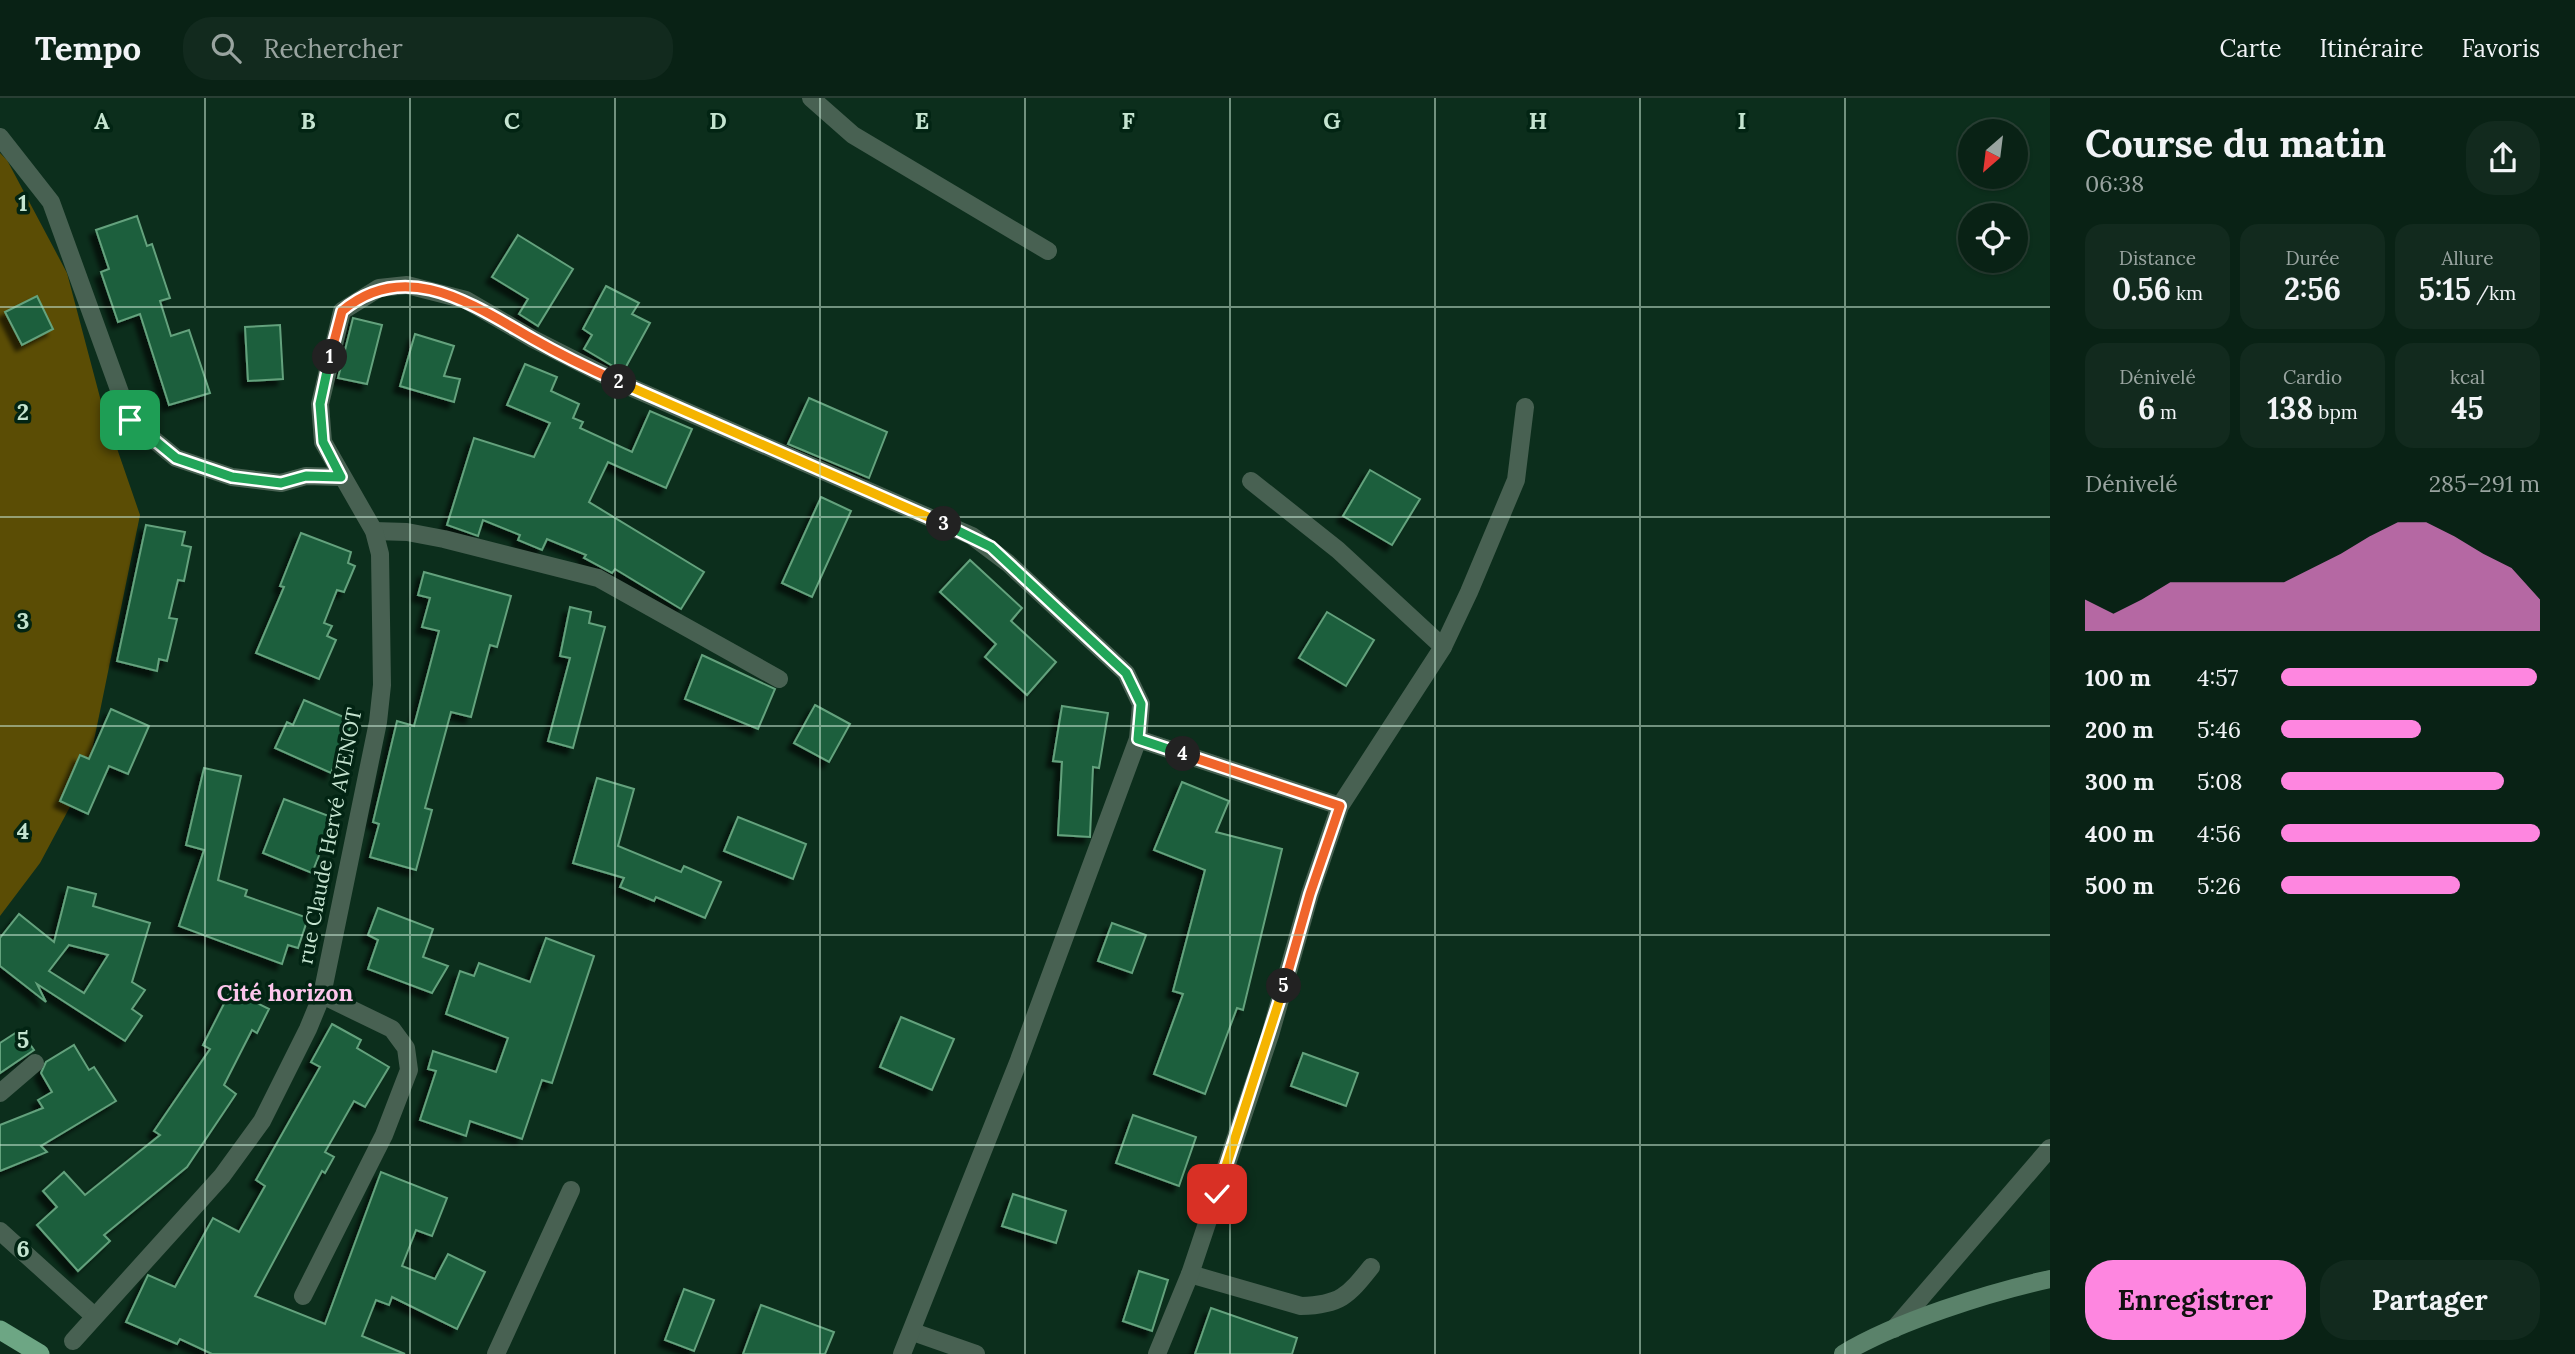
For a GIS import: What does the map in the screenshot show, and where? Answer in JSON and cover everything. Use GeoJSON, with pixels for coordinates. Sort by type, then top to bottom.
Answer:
{"type":"FeatureCollection","features":[{"type":"Feature","properties":{"kind":"highway"},"geometry":{"type":"LineString","coordinates":[[0,1330],[40,1354]]}},
{"type":"Feature","properties":{"kind":"main road"},"geometry":{"type":"LineString","coordinates":[[1843,1354],[1894,1329],[2018,1286],[2050,1279]]}},
{"type":"Feature","properties":{"kind":"street"},"geometry":{"type":"LineString","coordinates":[[811,98],[853,135],[1048,251]]}},
{"type":"Feature","properties":{"kind":"street"},"geometry":{"type":"LineString","coordinates":[[0,137],[51,202],[130,420],[176,458],[232,477],[281,483],[306,476],[341,477]]}},
{"type":"Feature","properties":{"kind":"street","name":"rue Claude Hervé AVENOT"},"geometry":{"type":"LineString","coordinates":[[73,1341],[93,1315],[189,1217],[262,1121],[322,995],[378,722],[382,685],[380,554],[374,531],[323,442],[320,404],[342,311],[379,288],[407,285],[466,300],[533,339],[614,380],[972,536],[991,547],[1126,673],[1141,704],[1138,739],[1019,1060],[902,1354]]}},
{"type":"Feature","properties":{"kind":"street"},"geometry":{"type":"LineString","coordinates":[[1157,1354],[1190,1273],[1270,1035],[1310,894],[1340,806],[1443,647],[1516,480],[1525,407]]}},
{"type":"Feature","properties":{"kind":"street"},"geometry":{"type":"LineString","coordinates":[[1251,481],[1338,550],[1443,647]]}},
{"type":"Feature","properties":{"kind":"street"},"geometry":{"type":"LineString","coordinates":[[374,531],[407,532],[444,539],[598,578],[779,679]]}},
{"type":"Feature","properties":{"kind":"street"},"geometry":{"type":"LineString","coordinates":[[1138,739],[1340,806]]}},
{"type":"Feature","properties":{"kind":"street"},"geometry":{"type":"LineString","coordinates":[[303,1296],[384,1135],[409,1070],[406,1048],[392,1029],[322,995]]}},
{"type":"Feature","properties":{"kind":"street"},"geometry":{"type":"LineString","coordinates":[[0,1093],[35,1063]]}},
{"type":"Feature","properties":{"kind":"street"},"geometry":{"type":"LineString","coordinates":[[1894,1329],[2050,1148]]}},
{"type":"Feature","properties":{"kind":"street"},"geometry":{"type":"LineString","coordinates":[[496,1354],[571,1190]]}},
{"type":"Feature","properties":{"kind":"street"},"geometry":{"type":"LineString","coordinates":[[0,1231],[93,1315]]}},
{"type":"Feature","properties":{"kind":"street"},"geometry":{"type":"LineString","coordinates":[[1190,1273],[1301,1306],[1320,1306],[1339,1301],[1353,1290],[1371,1267]]}},
{"type":"Feature","properties":{"kind":"street"},"geometry":{"type":"LineString","coordinates":[[913,1332],[976,1354]]}},
{"type":"Feature","properties":{"kind":"shaded area"},"geometry":{"type":"Polygon","coordinates":[[[0,153],[7,160],[67,273],[102,405],[140,515],[87,775],[40,863],[0,916],[0,153]]]}},
{"type":"Feature","properties":{"kind":"building"},"geometry":{"type":"Polygon","coordinates":[[[137,216],[147,246],[152,244],[170,298],[160,301],[171,336],[189,330],[210,393],[169,405],[140,314],[118,322],[101,272],[109,269],[96,230],[137,216]]]}},
{"type":"Feature","properties":{"kind":"building"},"geometry":{"type":"Polygon","coordinates":[[[518,235],[573,269],[538,326],[519,314],[528,299],[492,277],[518,235]]]}},
{"type":"Feature","properties":{"kind":"building"},"geometry":{"type":"Polygon","coordinates":[[[606,286],[639,303],[632,314],[650,323],[623,372],[584,349],[592,335],[583,329],[606,286]]]}},
{"type":"Feature","properties":{"kind":"building"},"geometry":{"type":"Polygon","coordinates":[[[37,296],[53,329],[22,345],[5,312],[37,296]]]}},
{"type":"Feature","properties":{"kind":"building"},"geometry":{"type":"Polygon","coordinates":[[[353,318],[382,325],[367,384],[338,378],[353,318]]]}},
{"type":"Feature","properties":{"kind":"building"},"geometry":{"type":"Polygon","coordinates":[[[280,325],[283,379],[248,381],[245,327],[280,325]]]}},
{"type":"Feature","properties":{"kind":"building"},"geometry":{"type":"Polygon","coordinates":[[[415,334],[454,346],[444,376],[460,379],[454,402],[400,386],[415,334]]]}},
{"type":"Feature","properties":{"kind":"building"},"geometry":{"type":"Polygon","coordinates":[[[525,364],[557,377],[551,391],[579,404],[573,418],[583,422],[580,428],[632,452],[650,411],[692,429],[666,488],[608,462],[589,502],[704,572],[681,609],[615,569],[612,573],[584,558],[586,555],[547,539],[542,550],[518,540],[520,535],[483,520],[478,536],[447,525],[474,438],[534,457],[550,423],[507,405],[525,364]]]}},
{"type":"Feature","properties":{"kind":"building"},"geometry":{"type":"Polygon","coordinates":[[[809,398],[887,432],[869,478],[788,444],[809,398]]]}},
{"type":"Feature","properties":{"kind":"building"},"geometry":{"type":"Polygon","coordinates":[[[1370,470],[1420,499],[1392,545],[1343,516],[1370,470]]]}},
{"type":"Feature","properties":{"kind":"building"},"geometry":{"type":"Polygon","coordinates":[[[821,497],[851,511],[812,597],[782,583],[821,497]]]}},
{"type":"Feature","properties":{"kind":"building"},"geometry":{"type":"Polygon","coordinates":[[[146,525],[185,532],[182,545],[191,547],[184,581],[178,580],[169,618],[177,619],[167,661],[159,659],[157,671],[117,661],[146,525]]]}},
{"type":"Feature","properties":{"kind":"building"},"geometry":{"type":"Polygon","coordinates":[[[301,533],[351,552],[348,563],[355,566],[344,592],[337,590],[324,623],[332,626],[327,636],[336,640],[319,679],[256,653],[284,587],[280,586],[301,533]]]}},
{"type":"Feature","properties":{"kind":"building"},"geometry":{"type":"Polygon","coordinates":[[[970,560],[1022,608],[1011,621],[1056,662],[1027,695],[985,657],[996,644],[940,592],[970,560]]]}},
{"type":"Feature","properties":{"kind":"building"},"geometry":{"type":"Polygon","coordinates":[[[424,572],[511,596],[497,647],[490,645],[471,717],[451,712],[425,808],[432,810],[416,870],[370,857],[379,824],[373,822],[397,721],[414,726],[439,631],[422,627],[430,598],[418,595],[424,572]]]}},
{"type":"Feature","properties":{"kind":"building"},"geometry":{"type":"Polygon","coordinates":[[[570,607],[591,612],[589,623],[605,627],[573,748],[548,741],[570,658],[560,656],[570,607]]]}},
{"type":"Feature","properties":{"kind":"building"},"geometry":{"type":"Polygon","coordinates":[[[1327,612],[1374,640],[1346,686],[1299,658],[1327,612]]]}},
{"type":"Feature","properties":{"kind":"building"},"geometry":{"type":"Polygon","coordinates":[[[702,655],[775,689],[758,729],[685,699],[702,655]]]}},
{"type":"Feature","properties":{"kind":"building"},"geometry":{"type":"Polygon","coordinates":[[[304,700],[353,721],[331,773],[275,748],[287,722],[293,725],[304,700]]]}},
{"type":"Feature","properties":{"kind":"building"},"geometry":{"type":"Polygon","coordinates":[[[815,705],[850,724],[829,762],[794,743],[815,705]]]}},
{"type":"Feature","properties":{"kind":"building"},"geometry":{"type":"Polygon","coordinates":[[[1062,706],[1108,713],[1099,768],[1093,767],[1090,837],[1058,835],[1062,762],[1053,761],[1062,706]]]}},
{"type":"Feature","properties":{"kind":"building"},"geometry":{"type":"Polygon","coordinates":[[[111,709],[149,726],[128,774],[109,766],[88,814],[60,801],[80,755],[89,759],[111,709]]]}},
{"type":"Feature","properties":{"kind":"building"},"geometry":{"type":"Polygon","coordinates":[[[204,768],[241,776],[218,880],[247,890],[245,896],[308,918],[298,948],[288,945],[282,964],[179,926],[204,850],[186,845],[204,768]]]}},
{"type":"Feature","properties":{"kind":"building"},"geometry":{"type":"Polygon","coordinates":[[[597,778],[634,789],[618,846],[681,872],[684,866],[721,882],[705,918],[656,897],[654,901],[620,887],[624,878],[573,863],[597,778]]]}},
{"type":"Feature","properties":{"kind":"building"},"geometry":{"type":"Polygon","coordinates":[[[1182,782],[1229,801],[1216,832],[1282,849],[1243,1010],[1237,1008],[1205,1094],[1154,1074],[1183,994],[1173,991],[1205,870],[1154,850],[1182,782]]]}},
{"type":"Feature","properties":{"kind":"building"},"geometry":{"type":"Polygon","coordinates":[[[284,799],[334,818],[312,873],[263,853],[284,799]]]}},
{"type":"Feature","properties":{"kind":"building"},"geometry":{"type":"Polygon","coordinates":[[[738,817],[806,844],[793,879],[724,851],[738,817]]]}},
{"type":"Feature","properties":{"kind":"building"},"geometry":{"type":"Polygon","coordinates":[[[68,887],[96,894],[93,906],[150,923],[132,982],[145,990],[132,1009],[142,1016],[125,1041],[37,984],[46,1002],[0,966],[0,938],[19,914],[54,942],[68,887]],[[69,945],[49,971],[84,993],[108,955],[69,945]]]}},
{"type":"Feature","properties":{"kind":"building"},"geometry":{"type":"Polygon","coordinates":[[[378,908],[433,929],[423,957],[448,966],[432,993],[368,969],[378,940],[368,935],[378,908]]]}},
{"type":"Feature","properties":{"kind":"building"},"geometry":{"type":"Polygon","coordinates":[[[1112,923],[1146,935],[1132,973],[1098,961],[1112,923]]]}},
{"type":"Feature","properties":{"kind":"building"},"geometry":{"type":"Polygon","coordinates":[[[546,938],[594,956],[552,1083],[542,1080],[522,1139],[470,1121],[466,1136],[420,1120],[436,1071],[428,1069],[433,1051],[496,1072],[508,1038],[446,1014],[460,971],[474,976],[479,963],[530,982],[546,938]]]}},
{"type":"Feature","properties":{"kind":"building"},"geometry":{"type":"Polygon","coordinates":[[[231,990],[269,1009],[257,1033],[252,1030],[224,1085],[236,1094],[187,1167],[104,1235],[110,1241],[78,1271],[37,1225],[57,1207],[43,1191],[64,1172],[85,1195],[160,1135],[154,1131],[210,1049],[203,1045],[231,990]]]}},
{"type":"Feature","properties":{"kind":"building"},"geometry":{"type":"Polygon","coordinates":[[[901,1017],[954,1039],[932,1090],[880,1067],[901,1017]]]}},
{"type":"Feature","properties":{"kind":"building"},"geometry":{"type":"Polygon","coordinates":[[[332,1024],[361,1040],[357,1048],[389,1067],[365,1107],[354,1101],[325,1152],[334,1157],[325,1173],[322,1171],[255,1296],[325,1324],[381,1172],[447,1198],[432,1236],[416,1230],[402,1266],[435,1279],[448,1254],[485,1272],[457,1329],[392,1297],[389,1305],[376,1300],[362,1336],[405,1354],[212,1354],[180,1339],[177,1344],[126,1322],[148,1275],[175,1287],[213,1218],[239,1232],[265,1186],[256,1180],[320,1067],[311,1062],[332,1024]]]}},
{"type":"Feature","properties":{"kind":"building"},"geometry":{"type":"Polygon","coordinates":[[[20,1030],[34,1050],[0,1073],[0,1043],[20,1030]]]}},
{"type":"Feature","properties":{"kind":"building"},"geometry":{"type":"Polygon","coordinates":[[[74,1045],[89,1070],[94,1067],[116,1101],[41,1146],[47,1152],[0,1171],[0,1125],[43,1108],[38,1100],[52,1092],[41,1073],[46,1062],[74,1045]]]}},
{"type":"Feature","properties":{"kind":"building"},"geometry":{"type":"Polygon","coordinates":[[[1303,1053],[1358,1073],[1346,1106],[1291,1086],[1303,1053]]]}},
{"type":"Feature","properties":{"kind":"building"},"geometry":{"type":"Polygon","coordinates":[[[1133,1115],[1196,1137],[1179,1186],[1116,1163],[1133,1115]]]}},
{"type":"Feature","properties":{"kind":"building"},"geometry":{"type":"Polygon","coordinates":[[[1013,1194],[1066,1211],[1056,1243],[1002,1226],[1013,1194]]]}},
{"type":"Feature","properties":{"kind":"building"},"geometry":{"type":"Polygon","coordinates":[[[1139,1271],[1168,1280],[1152,1331],[1123,1321],[1139,1271]]]}},
{"type":"Feature","properties":{"kind":"building"},"geometry":{"type":"Polygon","coordinates":[[[684,1289],[714,1300],[694,1351],[665,1340],[684,1289]]]}},
{"type":"Feature","properties":{"kind":"building"},"geometry":{"type":"Polygon","coordinates":[[[761,1305],[834,1332],[825,1354],[743,1354],[761,1305]]]}},
{"type":"Feature","properties":{"kind":"building"},"geometry":{"type":"Polygon","coordinates":[[[1211,1308],[1297,1338],[1292,1354],[1195,1354],[1211,1308]]]}},
{"type":"Feature","properties":{"kind":"district","name":"Cité horizon"},"geometry":{"type":"Point","coordinates":[285,993]}},
{"type":"Feature","properties":{"kind":"route"},"geometry":{"type":"LineString","coordinates":[[130,420],[176,458],[232,477],[281,483],[306,476],[341,477],[323,442],[320,404],[337,323],[342,311],[349,305],[379,288],[407,285],[466,300],[533,339],[614,380],[972,536],[991,547],[1126,673],[1141,704],[1138,739],[1340,806],[1310,894],[1270,1035],[1217,1194]]}}]}
